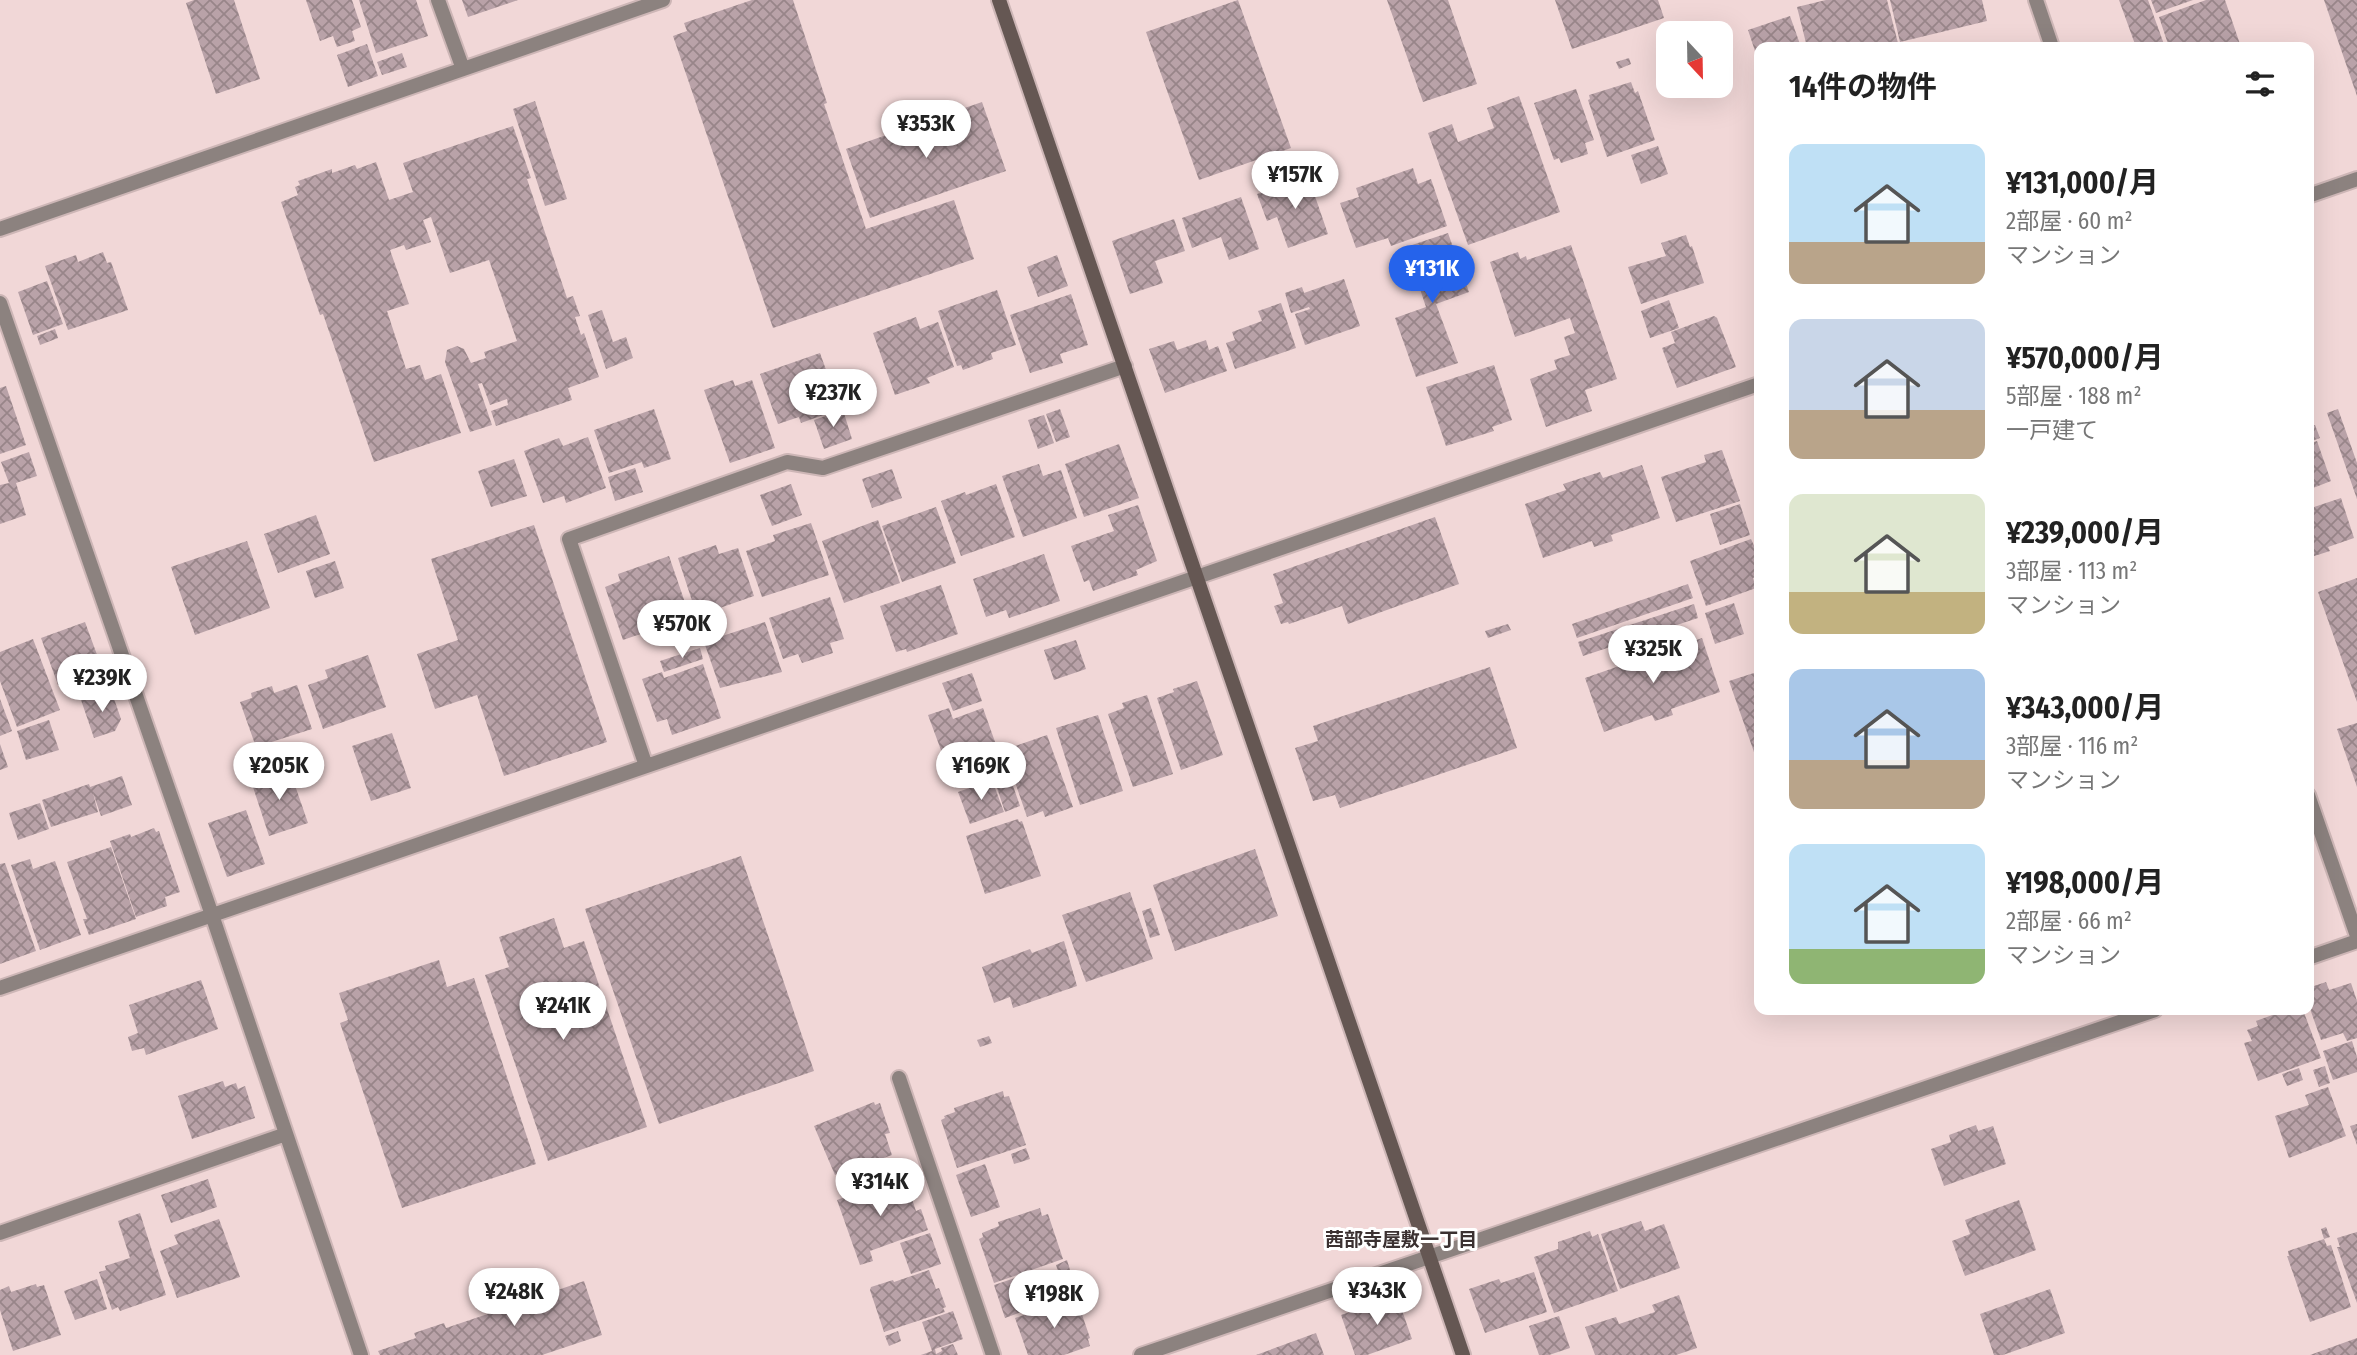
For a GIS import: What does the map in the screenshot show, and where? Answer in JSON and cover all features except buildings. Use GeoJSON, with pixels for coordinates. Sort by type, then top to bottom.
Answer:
{"type":"FeatureCollection","features":[{"type":"Feature","properties":{"kind":"street"},"geometry":{"type":"LineString","coordinates":[[439,0],[463,69]]}},
{"type":"Feature","properties":{"kind":"street"},"geometry":{"type":"LineString","coordinates":[[0,229],[663,0]]}},
{"type":"Feature","properties":{"kind":"street"},"geometry":{"type":"LineString","coordinates":[[999,0],[1463,1355]]}},
{"type":"Feature","properties":{"kind":"street"},"geometry":{"type":"LineString","coordinates":[[2036,0],[2050,42]]}},
{"type":"Feature","properties":{"kind":"street"},"geometry":{"type":"LineString","coordinates":[[2314,194],[2357,179]]}},
{"type":"Feature","properties":{"kind":"street"},"geometry":{"type":"LineString","coordinates":[[0,303],[361,1355]]}},
{"type":"Feature","properties":{"kind":"street"},"geometry":{"type":"LineString","coordinates":[[646,766],[569,539],[787,462],[823,468],[1125,366]]}},
{"type":"Feature","properties":{"kind":"street"},"geometry":{"type":"LineString","coordinates":[[0,988],[1754,386]]}},
{"type":"Feature","properties":{"kind":"street"},"geometry":{"type":"LineString","coordinates":[[2314,813],[2357,938],[2314,956]]}},
{"type":"Feature","properties":{"kind":"street"},"geometry":{"type":"LineString","coordinates":[[1141,1355],[2140,1015]]}},
{"type":"Feature","properties":{"kind":"street"},"geometry":{"type":"LineString","coordinates":[[899,1078],[993,1355]]}},
{"type":"Feature","properties":{"kind":"street"},"geometry":{"type":"LineString","coordinates":[[0,1233],[286,1134]]}},
{"type":"Feature","properties":{"kind":"district","name":"茜部寺屋敷一丁目"},"geometry":{"type":"Point","coordinates":[1401,1239]}}]}
